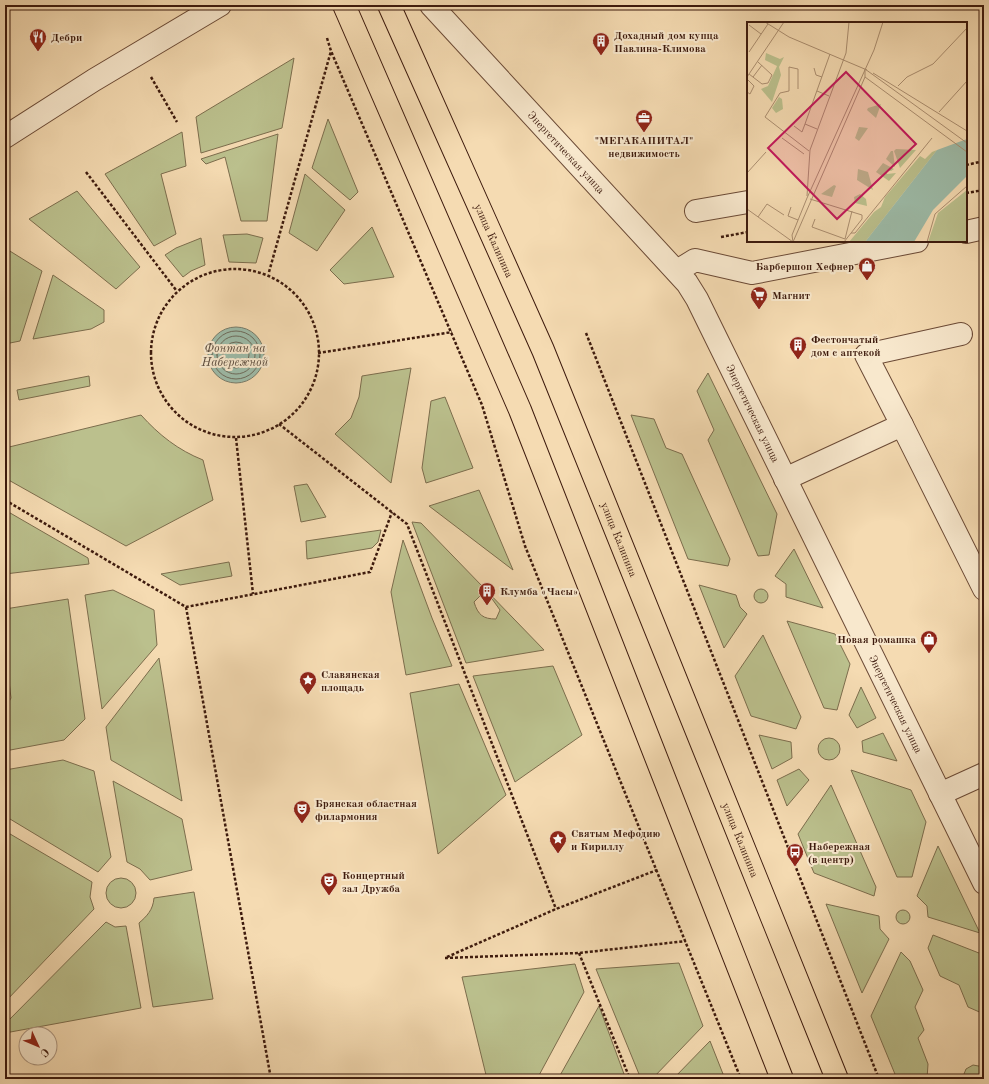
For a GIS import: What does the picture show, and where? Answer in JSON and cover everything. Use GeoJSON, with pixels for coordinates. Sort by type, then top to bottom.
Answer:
{"type":"FeatureCollection","features":[{"type":"Feature","properties":{"kind":"main road"},"geometry":{"type":"LineString","coordinates":[[344,5],[520,410],[782,1079]]}},
{"type":"Feature","properties":{"kind":"main road","name":"улица Калинина"},"geometry":{"type":"LineString","coordinates":[[390,5],[543,350],[837,1079]]}},
{"type":"Feature","properties":{"kind":"street"},"geometry":{"type":"LineString","coordinates":[[5,137],[94,80],[220,5]]}},
{"type":"Feature","properties":{"kind":"street","name":"Энергетическая улица"},"geometry":{"type":"LineString","coordinates":[[431,5],[677,270],[687,283],[697,299],[984,883]]}},
{"type":"Feature","properties":{"kind":"street"},"geometry":{"type":"LineString","coordinates":[[696,211],[747,202]]}},
{"type":"Feature","properties":{"kind":"street"},"geometry":{"type":"LineString","coordinates":[[967,232],[984,228]]}},
{"type":"Feature","properties":{"kind":"street"},"geometry":{"type":"LineString","coordinates":[[677,270],[695,260],[752,273],[912,242]]}},
{"type":"Feature","properties":{"kind":"street"},"geometry":{"type":"LineString","coordinates":[[960,334],[866,355],[984,589]]}},
{"type":"Feature","properties":{"kind":"street"},"geometry":{"type":"LineString","coordinates":[[785,479],[902,426]]}},
{"type":"Feature","properties":{"kind":"street"},"geometry":{"type":"LineString","coordinates":[[940,794],[984,774]]}},
{"type":"Feature","properties":{"kind":"path"},"geometry":{"type":"LineString","coordinates":[[325,31],[331,51],[482,404],[525,546],[658,870],[741,1079]]}},
{"type":"Feature","properties":{"kind":"path"},"geometry":{"type":"LineString","coordinates":[[269,272],[331,51]]}},
{"type":"Feature","properties":{"kind":"path"},"geometry":{"type":"LineString","coordinates":[[967,165],[984,161]]}},
{"type":"Feature","properties":{"kind":"path"},"geometry":{"type":"LineString","coordinates":[[86,172],[176,290]]}},
{"type":"Feature","properties":{"kind":"path"},"geometry":{"type":"LineString","coordinates":[[967,193],[984,190]]}},
{"type":"Feature","properties":{"kind":"path"},"geometry":{"type":"LineString","coordinates":[[719,238],[747,232]]}},
{"type":"Feature","properties":{"kind":"path"},"geometry":{"type":"LineString","coordinates":[[235,268],[269,272],[296,293],[316,326],[320,364],[311,392],[292,416],[266,432],[236,438],[206,433],[180,418],[158,390],[151,367],[151,338],[161,310],[176,290],[206,273],[235,268]]}},
{"type":"Feature","properties":{"kind":"path"},"geometry":{"type":"LineString","coordinates":[[318,353],[452,332]]}},
{"type":"Feature","properties":{"kind":"path"},"geometry":{"type":"LineString","coordinates":[[586,333],[880,1079]]}},
{"type":"Feature","properties":{"kind":"path"},"geometry":{"type":"LineString","coordinates":[[279,424],[407,524],[556,909]]}},
{"type":"Feature","properties":{"kind":"path"},"geometry":{"type":"LineString","coordinates":[[236,438],[253,594]]}},
{"type":"Feature","properties":{"kind":"path"},"geometry":{"type":"LineString","coordinates":[[5,500],[186,607],[370,572],[392,512]]}},
{"type":"Feature","properties":{"kind":"path"},"geometry":{"type":"LineString","coordinates":[[186,607],[271,1079]]}},
{"type":"Feature","properties":{"kind":"path"},"geometry":{"type":"LineString","coordinates":[[658,870],[556,909],[445,958],[579,954],[686,941]]}},
{"type":"Feature","properties":{"kind":"path"},"geometry":{"type":"LineString","coordinates":[[579,954],[630,1079]]}},
{"type":"Feature","properties":{"kind":"green space"},"geometry":{"type":"Polygon","coordinates":[[[294,58],[282,128],[201,153],[196,117],[294,58]]]}},
{"type":"Feature","properties":{"kind":"green space"},"geometry":{"type":"Polygon","coordinates":[[[328,119],[358,192],[350,200],[312,168],[328,119]]]}},
{"type":"Feature","properties":{"kind":"green space"},"geometry":{"type":"Polygon","coordinates":[[[182,132],[186,166],[161,174],[176,234],[154,246],[105,174],[182,132]]]}},
{"type":"Feature","properties":{"kind":"green space"},"geometry":{"type":"Polygon","coordinates":[[[278,134],[267,221],[241,221],[225,157],[206,164],[201,159],[278,134]]]}},
{"type":"Feature","properties":{"kind":"green space"},"geometry":{"type":"Polygon","coordinates":[[[305,174],[345,210],[317,251],[289,233],[305,174]]]}},
{"type":"Feature","properties":{"kind":"green space"},"geometry":{"type":"Polygon","coordinates":[[[77,191],[140,267],[116,289],[29,219],[77,191]]]}},
{"type":"Feature","properties":{"kind":"green space"},"geometry":{"type":"Polygon","coordinates":[[[372,227],[394,277],[344,284],[330,270],[372,227]]]}},
{"type":"Feature","properties":{"kind":"green space"},"geometry":{"type":"Polygon","coordinates":[[[247,234],[263,238],[256,263],[229,262],[223,235],[247,234]]]}},
{"type":"Feature","properties":{"kind":"green space"},"geometry":{"type":"Polygon","coordinates":[[[201,238],[205,265],[191,271],[183,277],[165,255],[176,248],[201,238]]]}},
{"type":"Feature","properties":{"kind":"green space"},"geometry":{"type":"Polygon","coordinates":[[[5,248],[42,271],[20,341],[5,344],[5,248]]]}},
{"type":"Feature","properties":{"kind":"green space"},"geometry":{"type":"Polygon","coordinates":[[[53,275],[104,310],[104,322],[91,329],[33,339],[53,275]]]}},
{"type":"Feature","properties":{"kind":"green space"},"geometry":{"type":"Polygon","coordinates":[[[411,368],[391,483],[335,434],[351,418],[359,397],[362,376],[411,368]]]}},
{"type":"Feature","properties":{"kind":"green space"},"geometry":{"type":"Polygon","coordinates":[[[708,373],[777,514],[769,555],[758,556],[708,440],[714,430],[697,391],[708,373]]]}},
{"type":"Feature","properties":{"kind":"green space"},"geometry":{"type":"Polygon","coordinates":[[[89,376],[90,386],[19,400],[17,390],[89,376]]]}},
{"type":"Feature","properties":{"kind":"green space"},"geometry":{"type":"Polygon","coordinates":[[[445,397],[473,468],[426,483],[422,468],[431,401],[445,397]]]}},
{"type":"Feature","properties":{"kind":"green space"},"geometry":{"type":"Polygon","coordinates":[[[141,415],[177,447],[203,460],[213,500],[126,546],[5,478],[5,448],[141,415]]]}},
{"type":"Feature","properties":{"kind":"green space"},"geometry":{"type":"Polygon","coordinates":[[[631,415],[654,419],[666,448],[682,454],[730,559],[728,566],[688,559],[631,415]]]}},
{"type":"Feature","properties":{"kind":"green space"},"geometry":{"type":"Polygon","coordinates":[[[307,484],[326,517],[301,522],[294,486],[307,484]]]}},
{"type":"Feature","properties":{"kind":"green space"},"geometry":{"type":"Polygon","coordinates":[[[479,490],[513,570],[429,506],[479,490]]]}},
{"type":"Feature","properties":{"kind":"green space"},"geometry":{"type":"Polygon","coordinates":[[[5,510],[88,558],[89,564],[5,574],[5,510]]]}},
{"type":"Feature","properties":{"kind":"green space"},"geometry":{"type":"Polygon","coordinates":[[[412,522],[421,523],[544,650],[466,663],[412,522]],[[481,595],[474,602],[479,613],[484,617],[496,619],[500,610],[490,596],[481,595]]]}},
{"type":"Feature","properties":{"kind":"green space"},"geometry":{"type":"Polygon","coordinates":[[[381,530],[378,542],[372,548],[307,559],[306,541],[381,530]]]}},
{"type":"Feature","properties":{"kind":"green space"},"geometry":{"type":"Polygon","coordinates":[[[403,540],[432,618],[452,666],[406,675],[391,592],[403,540]]]}},
{"type":"Feature","properties":{"kind":"green space"},"geometry":{"type":"Polygon","coordinates":[[[794,549],[823,608],[786,597],[786,584],[775,576],[794,549]]]}},
{"type":"Feature","properties":{"kind":"green space"},"geometry":{"type":"Polygon","coordinates":[[[229,562],[232,576],[180,585],[161,574],[229,562]]]}},
{"type":"Feature","properties":{"kind":"green space"},"geometry":{"type":"Polygon","coordinates":[[[699,585],[736,595],[740,607],[747,614],[724,648],[699,585]]]}},
{"type":"Feature","properties":{"kind":"green space"},"geometry":{"type":"Polygon","coordinates":[[[761,589],[766,591],[768,596],[766,601],[761,603],[756,601],[754,596],[756,591],[761,589]]]}},
{"type":"Feature","properties":{"kind":"green space"},"geometry":{"type":"Polygon","coordinates":[[[113,590],[154,610],[157,645],[102,709],[85,595],[113,590]]]}},
{"type":"Feature","properties":{"kind":"green space"},"geometry":{"type":"Polygon","coordinates":[[[68,599],[85,719],[64,740],[5,751],[5,709],[11,698],[9,681],[5,678],[5,609],[68,599]]]}},
{"type":"Feature","properties":{"kind":"green space"},"geometry":{"type":"Polygon","coordinates":[[[787,621],[835,634],[850,664],[837,710],[824,708],[787,621]]]}},
{"type":"Feature","properties":{"kind":"green space"},"geometry":{"type":"Polygon","coordinates":[[[763,635],[801,717],[796,729],[751,716],[735,676],[763,635]]]}},
{"type":"Feature","properties":{"kind":"green space"},"geometry":{"type":"Polygon","coordinates":[[[159,658],[182,801],[111,760],[106,727],[159,658]]]}},
{"type":"Feature","properties":{"kind":"green space"},"geometry":{"type":"Polygon","coordinates":[[[553,666],[582,735],[515,782],[473,676],[553,666]]]}},
{"type":"Feature","properties":{"kind":"green space"},"geometry":{"type":"Polygon","coordinates":[[[459,684],[506,795],[438,854],[410,693],[459,684]]]}},
{"type":"Feature","properties":{"kind":"green space"},"geometry":{"type":"Polygon","coordinates":[[[861,687],[876,718],[857,728],[849,715],[861,687]]]}},
{"type":"Feature","properties":{"kind":"green space"},"geometry":{"type":"Polygon","coordinates":[[[883,733],[897,761],[863,752],[862,741],[883,733]]]}},
{"type":"Feature","properties":{"kind":"green space"},"geometry":{"type":"Polygon","coordinates":[[[759,735],[791,742],[792,758],[772,769],[759,735]]]}},
{"type":"Feature","properties":{"kind":"green space"},"geometry":{"type":"Polygon","coordinates":[[[829,738],[837,741],[840,749],[837,757],[829,760],[821,757],[818,749],[821,741],[829,738]]]}},
{"type":"Feature","properties":{"kind":"green space"},"geometry":{"type":"Polygon","coordinates":[[[63,760],[94,771],[111,857],[98,872],[5,816],[5,770],[63,760]]]}},
{"type":"Feature","properties":{"kind":"green space"},"geometry":{"type":"Polygon","coordinates":[[[799,769],[809,780],[787,806],[777,780],[799,769]]]}},
{"type":"Feature","properties":{"kind":"green space"},"geometry":{"type":"Polygon","coordinates":[[[851,770],[911,790],[926,822],[912,877],[897,877],[851,770]]]}},
{"type":"Feature","properties":{"kind":"green space"},"geometry":{"type":"Polygon","coordinates":[[[113,781],[182,819],[192,870],[150,880],[140,869],[127,862],[113,781]]]}},
{"type":"Feature","properties":{"kind":"green space"},"geometry":{"type":"Polygon","coordinates":[[[831,785],[876,887],[874,896],[814,873],[798,834],[831,785]]]}},
{"type":"Feature","properties":{"kind":"green space"},"geometry":{"type":"Polygon","coordinates":[[[5,831],[92,882],[90,897],[94,909],[5,1002],[5,831]]]}},
{"type":"Feature","properties":{"kind":"green space"},"geometry":{"type":"Polygon","coordinates":[[[938,846],[980,933],[928,917],[927,906],[917,896],[938,846]]]}},
{"type":"Feature","properties":{"kind":"green space"},"geometry":{"type":"Polygon","coordinates":[[[121,878],[132,882],[136,893],[132,904],[121,908],[110,904],[106,893],[110,882],[121,878]]]}},
{"type":"Feature","properties":{"kind":"green space"},"geometry":{"type":"Polygon","coordinates":[[[194,892],[213,999],[153,1007],[139,923],[149,912],[154,898],[194,892]]]}},
{"type":"Feature","properties":{"kind":"green space"},"geometry":{"type":"Polygon","coordinates":[[[826,904],[879,916],[880,929],[889,939],[862,993],[826,904]]]}},
{"type":"Feature","properties":{"kind":"green space"},"geometry":{"type":"Polygon","coordinates":[[[903,910],[908,912],[910,917],[908,922],[903,924],[898,922],[896,917],[898,912],[903,910]]]}},
{"type":"Feature","properties":{"kind":"green space"},"geometry":{"type":"Polygon","coordinates":[[[106,922],[115,927],[126,926],[141,1008],[43,1026],[18,1026],[18,1031],[5,1033],[5,1024],[106,922]]]}},
{"type":"Feature","properties":{"kind":"green space"},"geometry":{"type":"Polygon","coordinates":[[[933,935],[984,955],[984,1014],[968,1007],[959,985],[940,976],[928,948],[933,935]]]}},
{"type":"Feature","properties":{"kind":"green space"},"geometry":{"type":"Polygon","coordinates":[[[901,952],[910,961],[923,990],[915,1007],[924,1030],[918,1038],[928,1064],[927,1079],[897,1079],[871,1016],[901,952]]]}},
{"type":"Feature","properties":{"kind":"green space"},"geometry":{"type":"Polygon","coordinates":[[[679,963],[703,1026],[652,1079],[641,1079],[596,969],[679,963]]]}},
{"type":"Feature","properties":{"kind":"green space"},"geometry":{"type":"Polygon","coordinates":[[[575,964],[584,992],[537,1079],[487,1079],[462,977],[575,964]]]}},
{"type":"Feature","properties":{"kind":"green space"},"geometry":{"type":"Polygon","coordinates":[[[599,1006],[624,1074],[619,1079],[558,1079],[599,1006]]]}},
{"type":"Feature","properties":{"kind":"green space"},"geometry":{"type":"Polygon","coordinates":[[[710,1041],[725,1079],[673,1079],[710,1041]]]}},
{"type":"Feature","properties":{"kind":"green space"},"geometry":{"type":"Polygon","coordinates":[[[973,1065],[984,1067],[984,1079],[962,1079],[966,1069],[973,1065]]]}},
{"type":"Feature","properties":{"kind":"water","name":"Фонтан на Набережной"},"geometry":{"type":"Polygon","coordinates":[[[230,327],[242,327],[252,331],[260,339],[264,349],[264,361],[260,371],[252,379],[242,383],[230,383],[220,379],[212,371],[208,361],[208,349],[212,339],[220,331],[230,327]]]}},
{"type":"Feature","properties":{"kind":"place","name":"Дебри"},"geometry":{"type":"Point","coordinates":[38,52]}},
{"type":"Feature","properties":{"kind":"place","name":"Дохадный дом купца Павлина-Климова"},"geometry":{"type":"Point","coordinates":[601,56]}},
{"type":"Feature","properties":{"kind":"place","name":"\"МЕГАКАПИТАЛ\" недвижимость"},"geometry":{"type":"Point","coordinates":[644,133]}},
{"type":"Feature","properties":{"kind":"place","name":"Барбершоп Хефнер"},"geometry":{"type":"Point","coordinates":[867,281]}},
{"type":"Feature","properties":{"kind":"place","name":"Магнит"},"geometry":{"type":"Point","coordinates":[759,310]}},
{"type":"Feature","properties":{"kind":"place","name":"Фестончатый дом с аптекой"},"geometry":{"type":"Point","coordinates":[798,360]}},
{"type":"Feature","properties":{"kind":"place","name":"Клумба «Часы»"},"geometry":{"type":"Point","coordinates":[487,606]}},
{"type":"Feature","properties":{"kind":"place","name":"Новая ромашка"},"geometry":{"type":"Point","coordinates":[929,654]}},
{"type":"Feature","properties":{"kind":"place","name":"Славянская площадь"},"geometry":{"type":"Point","coordinates":[308,695]}},
{"type":"Feature","properties":{"kind":"place","name":"Брянская областная филармония"},"geometry":{"type":"Point","coordinates":[302,824]}},
{"type":"Feature","properties":{"kind":"place","name":"Святым Мефодию и Кириллу"},"geometry":{"type":"Point","coordinates":[558,854]}},
{"type":"Feature","properties":{"kind":"place","name":"Набережная (в центр)"},"geometry":{"type":"Point","coordinates":[795,867]}},
{"type":"Feature","properties":{"kind":"place","name":"Концертный зал Дружба"},"geometry":{"type":"Point","coordinates":[329,896]}}]}
